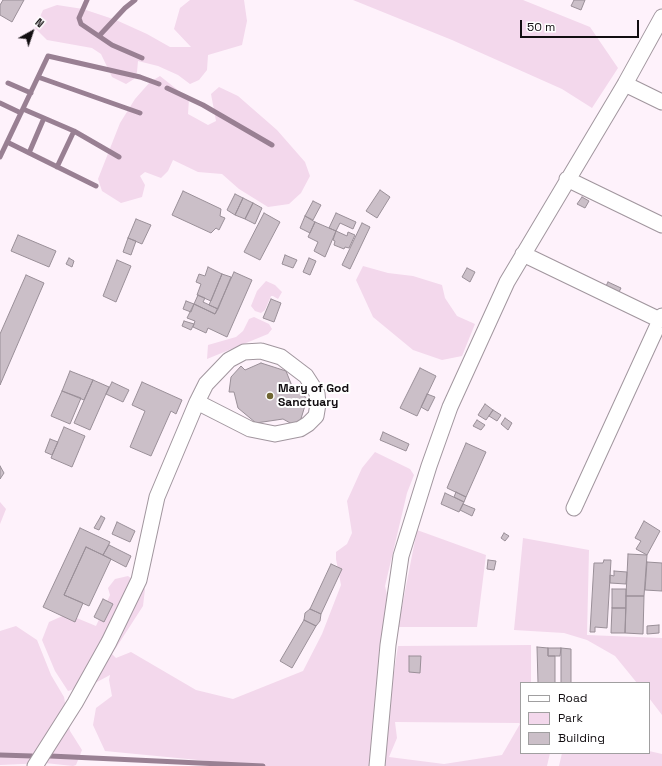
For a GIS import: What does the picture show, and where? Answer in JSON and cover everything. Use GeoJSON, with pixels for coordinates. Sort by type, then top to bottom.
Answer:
{"type":"FeatureCollection","features":[{"type":"Feature","properties":{"kind":"street"},"geometry":{"type":"LineString","coordinates":[[377,766],[388,645],[401,556],[429,466],[450,407],[507,282],[626,84],[662,17]]}},
{"type":"Feature","properties":{"kind":"street"},"geometry":{"type":"LineString","coordinates":[[626,84],[662,102]]}},
{"type":"Feature","properties":{"kind":"street"},"geometry":{"type":"LineString","coordinates":[[568,179],[662,225]]}},
{"type":"Feature","properties":{"kind":"street"},"geometry":{"type":"LineString","coordinates":[[523,254],[661,318],[574,508]]}},
{"type":"Feature","properties":{"kind":"street"},"geometry":{"type":"LineString","coordinates":[[35,766],[75,702],[109,642],[140,580],[157,497],[197,402],[206,384],[229,360],[244,352],[261,351],[281,357],[306,376],[317,393],[318,404],[316,416],[308,424],[300,429],[274,434],[250,429],[197,402]]}},
{"type":"Feature","properties":{"kind":"green space"},"geometry":{"type":"Polygon","coordinates":[[[190,0],[244,0],[247,21],[242,45],[208,55],[207,70],[199,80],[190,84],[178,75],[158,66],[138,61],[137,72],[134,79],[126,84],[112,77],[101,54],[92,48],[47,40],[35,28],[43,10],[57,5],[83,9],[116,20],[147,34],[170,47],[191,47],[174,29],[180,8],[190,0]]]}},
{"type":"Feature","properties":{"kind":"green space"},"geometry":{"type":"Polygon","coordinates":[[[353,0],[523,0],[590,27],[618,68],[592,108],[562,89],[452,40],[353,0]]]}},
{"type":"Feature","properties":{"kind":"green space"},"geometry":{"type":"Polygon","coordinates":[[[160,76],[189,99],[188,114],[208,125],[216,121],[211,94],[219,87],[238,96],[277,130],[305,162],[310,176],[301,193],[289,204],[268,207],[239,189],[222,174],[198,172],[173,160],[168,171],[161,178],[145,172],[140,176],[145,185],[142,197],[121,203],[102,191],[98,179],[120,123],[135,99],[150,82],[160,76]]]}},
{"type":"Feature","properties":{"kind":"green space"},"geometry":{"type":"Polygon","coordinates":[[[363,266],[388,273],[413,276],[442,285],[445,298],[457,316],[475,324],[462,356],[442,360],[413,350],[373,317],[356,280],[363,266]]]}},
{"type":"Feature","properties":{"kind":"green space"},"geometry":{"type":"Polygon","coordinates":[[[266,281],[275,285],[282,292],[278,299],[271,296],[265,310],[261,313],[255,311],[251,306],[257,291],[266,281]]]}},
{"type":"Feature","properties":{"kind":"green space"},"geometry":{"type":"Polygon","coordinates":[[[254,317],[269,324],[272,329],[268,334],[207,359],[208,345],[236,337],[243,331],[249,319],[254,317]]]}},
{"type":"Feature","properties":{"kind":"green space"},"geometry":{"type":"Polygon","coordinates":[[[375,452],[410,469],[414,475],[407,493],[385,586],[388,599],[386,639],[379,655],[394,672],[398,646],[531,645],[531,682],[520,682],[520,724],[520,754],[550,754],[547,766],[260,766],[105,751],[93,725],[96,708],[112,696],[109,680],[110,675],[95,683],[68,691],[55,671],[42,640],[49,622],[67,614],[96,626],[110,595],[108,588],[115,579],[128,576],[145,589],[143,606],[112,654],[116,658],[131,652],[196,690],[233,699],[303,671],[322,634],[341,585],[336,552],[347,544],[352,533],[347,501],[362,468],[375,452]],[[395,722],[397,738],[389,757],[444,764],[502,755],[520,724],[519,723],[395,722]]]}},
{"type":"Feature","properties":{"kind":"green space"},"geometry":{"type":"Polygon","coordinates":[[[0,502],[6,509],[0,524],[0,502]]]}},
{"type":"Feature","properties":{"kind":"green space"},"geometry":{"type":"Polygon","coordinates":[[[417,530],[486,555],[477,627],[398,627],[417,530]]]}},
{"type":"Feature","properties":{"kind":"green space"},"geometry":{"type":"Polygon","coordinates":[[[523,538],[589,550],[587,635],[662,638],[662,715],[650,699],[650,682],[636,682],[615,656],[587,640],[564,633],[514,630],[523,538]]]}},
{"type":"Feature","properties":{"kind":"green space"},"geometry":{"type":"Polygon","coordinates":[[[16,626],[37,640],[51,675],[64,697],[70,731],[82,750],[76,765],[45,763],[0,765],[0,631],[16,626]]]}},
{"type":"Feature","properties":{"kind":"green space"},"geometry":{"type":"Polygon","coordinates":[[[650,751],[662,754],[662,766],[559,766],[562,754],[650,754],[650,751]]]}},
{"type":"Feature","properties":{"kind":"building"},"geometry":{"type":"Polygon","coordinates":[[[3,0],[24,0],[12,22],[0,15],[0,5],[3,0]]]}},
{"type":"Feature","properties":{"kind":"building"},"geometry":{"type":"Polygon","coordinates":[[[574,0],[585,0],[581,10],[571,6],[574,0]]]}},
{"type":"Feature","properties":{"kind":"building"},"geometry":{"type":"Polygon","coordinates":[[[380,190],[390,197],[377,218],[366,211],[380,190]]]}},
{"type":"Feature","properties":{"kind":"building"},"geometry":{"type":"Polygon","coordinates":[[[183,191],[221,209],[220,216],[225,218],[219,230],[216,228],[211,233],[172,215],[183,191]]]}},
{"type":"Feature","properties":{"kind":"building"},"geometry":{"type":"Polygon","coordinates":[[[235,194],[243,198],[235,215],[227,210],[235,194]]]}},
{"type":"Feature","properties":{"kind":"building"},"geometry":{"type":"Polygon","coordinates":[[[582,197],[589,201],[585,208],[577,204],[582,197]]]}},
{"type":"Feature","properties":{"kind":"building"},"geometry":{"type":"Polygon","coordinates":[[[243,198],[253,203],[245,219],[235,215],[243,198]]]}},
{"type":"Feature","properties":{"kind":"building"},"geometry":{"type":"Polygon","coordinates":[[[313,201],[321,205],[313,220],[305,216],[313,201]]]}},
{"type":"Feature","properties":{"kind":"building"},"geometry":{"type":"Polygon","coordinates":[[[253,203],[262,208],[255,224],[245,219],[253,203]]]}},
{"type":"Feature","properties":{"kind":"building"},"geometry":{"type":"Polygon","coordinates":[[[264,213],[280,222],[260,260],[244,252],[264,213]]]}},
{"type":"Feature","properties":{"kind":"building"},"geometry":{"type":"Polygon","coordinates":[[[336,213],[356,222],[353,229],[340,223],[336,231],[329,228],[336,213]]]}},
{"type":"Feature","properties":{"kind":"building"},"geometry":{"type":"Polygon","coordinates":[[[305,216],[315,222],[310,233],[300,228],[305,216]]]}},
{"type":"Feature","properties":{"kind":"building"},"geometry":{"type":"Polygon","coordinates":[[[136,219],[151,225],[142,244],[128,238],[136,219]]]}},
{"type":"Feature","properties":{"kind":"building"},"geometry":{"type":"Polygon","coordinates":[[[315,222],[336,231],[325,257],[314,251],[318,242],[308,237],[315,222]]]}},
{"type":"Feature","properties":{"kind":"building"},"geometry":{"type":"Polygon","coordinates":[[[362,223],[370,227],[350,269],[342,265],[362,223]]]}},
{"type":"Feature","properties":{"kind":"building"},"geometry":{"type":"Polygon","coordinates":[[[336,231],[347,236],[348,232],[355,235],[349,248],[345,247],[344,249],[334,245],[335,241],[333,240],[336,231]]]}},
{"type":"Feature","properties":{"kind":"building"},"geometry":{"type":"Polygon","coordinates":[[[18,235],[56,251],[49,267],[11,251],[18,235]]]}},
{"type":"Feature","properties":{"kind":"building"},"geometry":{"type":"Polygon","coordinates":[[[128,238],[136,241],[131,255],[123,252],[128,238]]]}},
{"type":"Feature","properties":{"kind":"building"},"geometry":{"type":"Polygon","coordinates":[[[285,255],[297,260],[293,268],[282,264],[285,255]]]}},
{"type":"Feature","properties":{"kind":"building"},"geometry":{"type":"Polygon","coordinates":[[[69,258],[74,261],[72,267],[66,264],[69,258]]]}},
{"type":"Feature","properties":{"kind":"building"},"geometry":{"type":"Polygon","coordinates":[[[309,258],[316,261],[310,275],[303,272],[309,258]]]}},
{"type":"Feature","properties":{"kind":"building"},"geometry":{"type":"Polygon","coordinates":[[[117,260],[131,266],[116,302],[103,296],[117,260]]]}},
{"type":"Feature","properties":{"kind":"building"},"geometry":{"type":"Polygon","coordinates":[[[208,267],[222,274],[211,301],[197,295],[201,284],[196,282],[199,274],[205,276],[208,267]]]}},
{"type":"Feature","properties":{"kind":"building"},"geometry":{"type":"Polygon","coordinates":[[[467,268],[475,272],[470,282],[462,277],[467,268]]]}},
{"type":"Feature","properties":{"kind":"building"},"geometry":{"type":"Polygon","coordinates":[[[234,272],[252,280],[227,337],[208,328],[206,333],[193,327],[195,321],[187,318],[194,304],[215,314],[234,272]]]}},
{"type":"Feature","properties":{"kind":"building"},"geometry":{"type":"Polygon","coordinates":[[[222,274],[231,277],[218,309],[209,305],[222,274]]]}},
{"type":"Feature","properties":{"kind":"building"},"geometry":{"type":"Polygon","coordinates":[[[26,275],[44,283],[0,385],[0,334],[26,275]]]}},
{"type":"Feature","properties":{"kind":"building"},"geometry":{"type":"Polygon","coordinates":[[[608,282],[621,288],[619,292],[606,286],[608,282]]]}},
{"type":"Feature","properties":{"kind":"building"},"geometry":{"type":"Polygon","coordinates":[[[198,295],[205,298],[203,302],[218,309],[215,314],[194,304],[198,295]]]}},
{"type":"Feature","properties":{"kind":"building"},"geometry":{"type":"Polygon","coordinates":[[[271,299],[281,303],[274,322],[263,318],[271,299]]]}},
{"type":"Feature","properties":{"kind":"building"},"geometry":{"type":"Polygon","coordinates":[[[186,301],[194,304],[191,312],[183,309],[186,301]]]}},
{"type":"Feature","properties":{"kind":"building"},"geometry":{"type":"Polygon","coordinates":[[[184,321],[194,324],[191,330],[182,326],[184,321]]]}},
{"type":"Feature","properties":{"kind":"building","name":"Mary of God Sanctuary"},"geometry":{"type":"Polygon","coordinates":[[[261,363],[286,371],[294,391],[302,393],[307,399],[300,422],[292,424],[283,419],[256,423],[238,408],[234,392],[229,392],[231,377],[241,366],[245,370],[261,363]]]}},
{"type":"Feature","properties":{"kind":"building"},"geometry":{"type":"Polygon","coordinates":[[[420,368],[436,376],[417,416],[400,408],[420,368]]]}},
{"type":"Feature","properties":{"kind":"building"},"geometry":{"type":"Polygon","coordinates":[[[70,371],[93,380],[84,400],[62,391],[70,371]]]}},
{"type":"Feature","properties":{"kind":"building"},"geometry":{"type":"Polygon","coordinates":[[[93,380],[109,387],[90,430],[74,423],[93,380]]]}},
{"type":"Feature","properties":{"kind":"building"},"geometry":{"type":"Polygon","coordinates":[[[112,382],[129,390],[123,402],[106,394],[112,382]]]}},
{"type":"Feature","properties":{"kind":"building"},"geometry":{"type":"Polygon","coordinates":[[[142,382],[182,400],[176,414],[171,411],[151,456],[130,447],[145,411],[132,405],[142,382]]]}},
{"type":"Feature","properties":{"kind":"building"},"geometry":{"type":"Polygon","coordinates":[[[62,391],[81,398],[70,424],[51,416],[62,391]]]}},
{"type":"Feature","properties":{"kind":"building"},"geometry":{"type":"Polygon","coordinates":[[[427,394],[435,397],[428,411],[421,407],[427,394]]]}},
{"type":"Feature","properties":{"kind":"building"},"geometry":{"type":"Polygon","coordinates":[[[485,404],[493,410],[486,420],[478,415],[485,404]]]}},
{"type":"Feature","properties":{"kind":"building"},"geometry":{"type":"Polygon","coordinates":[[[493,410],[501,415],[497,421],[489,416],[493,410]]]}},
{"type":"Feature","properties":{"kind":"building"},"geometry":{"type":"Polygon","coordinates":[[[505,418],[512,423],[508,430],[501,424],[505,418]]]}},
{"type":"Feature","properties":{"kind":"building"},"geometry":{"type":"Polygon","coordinates":[[[477,420],[485,425],[481,430],[473,426],[477,420]]]}},
{"type":"Feature","properties":{"kind":"building"},"geometry":{"type":"Polygon","coordinates":[[[64,427],[85,436],[72,467],[51,458],[64,427]]]}},
{"type":"Feature","properties":{"kind":"building"},"geometry":{"type":"Polygon","coordinates":[[[383,432],[409,444],[406,451],[380,440],[383,432]]]}},
{"type":"Feature","properties":{"kind":"building"},"geometry":{"type":"Polygon","coordinates":[[[50,439],[58,442],[52,455],[45,452],[50,439]]]}},
{"type":"Feature","properties":{"kind":"building"},"geometry":{"type":"Polygon","coordinates":[[[466,443],[486,452],[466,497],[447,488],[466,443]]]}},
{"type":"Feature","properties":{"kind":"building"},"geometry":{"type":"Polygon","coordinates":[[[0,466],[4,473],[0,479],[0,466]]]}},
{"type":"Feature","properties":{"kind":"building"},"geometry":{"type":"Polygon","coordinates":[[[456,492],[466,497],[464,502],[454,497],[456,492]]]}},
{"type":"Feature","properties":{"kind":"building"},"geometry":{"type":"Polygon","coordinates":[[[445,493],[464,502],[459,512],[441,504],[445,493]]]}},
{"type":"Feature","properties":{"kind":"building"},"geometry":{"type":"Polygon","coordinates":[[[463,504],[475,509],[472,516],[460,510],[463,504]]]}},
{"type":"Feature","properties":{"kind":"building"},"geometry":{"type":"Polygon","coordinates":[[[101,516],[105,518],[99,530],[94,528],[101,516]]]}},
{"type":"Feature","properties":{"kind":"building"},"geometry":{"type":"Polygon","coordinates":[[[644,521],[660,531],[647,555],[636,549],[641,541],[635,538],[644,521]]]}},
{"type":"Feature","properties":{"kind":"building"},"geometry":{"type":"Polygon","coordinates":[[[117,522],[135,531],[130,542],[112,534],[117,522]]]}},
{"type":"Feature","properties":{"kind":"building"},"geometry":{"type":"Polygon","coordinates":[[[80,528],[110,542],[103,555],[86,547],[64,595],[83,603],[75,622],[43,607],[80,528]]]}},
{"type":"Feature","properties":{"kind":"building"},"geometry":{"type":"Polygon","coordinates":[[[504,533],[509,536],[505,541],[501,538],[504,533]]]}},
{"type":"Feature","properties":{"kind":"building"},"geometry":{"type":"Polygon","coordinates":[[[109,545],[131,556],[126,567],[103,555],[109,545]]]}},
{"type":"Feature","properties":{"kind":"building"},"geometry":{"type":"Polygon","coordinates":[[[86,547],[111,559],[89,606],[64,595],[86,547]]]}},
{"type":"Feature","properties":{"kind":"building"},"geometry":{"type":"Polygon","coordinates":[[[628,554],[647,555],[644,596],[626,596],[628,554]]]}},
{"type":"Feature","properties":{"kind":"building"},"geometry":{"type":"Polygon","coordinates":[[[488,560],[496,561],[494,570],[487,569],[488,560]]]}},
{"type":"Feature","properties":{"kind":"building"},"geometry":{"type":"Polygon","coordinates":[[[604,560],[611,560],[607,628],[595,627],[595,632],[590,632],[594,563],[603,563],[604,560]]]}},
{"type":"Feature","properties":{"kind":"building"},"geometry":{"type":"Polygon","coordinates":[[[647,562],[662,563],[662,591],[645,590],[647,562]]]}},
{"type":"Feature","properties":{"kind":"building"},"geometry":{"type":"Polygon","coordinates":[[[331,564],[342,569],[321,614],[310,609],[331,564]]]}},
{"type":"Feature","properties":{"kind":"building"},"geometry":{"type":"Polygon","coordinates":[[[614,571],[627,572],[626,584],[610,583],[610,575],[614,576],[614,571]]]}},
{"type":"Feature","properties":{"kind":"building"},"geometry":{"type":"Polygon","coordinates":[[[612,589],[626,589],[626,608],[612,608],[612,589]]]}},
{"type":"Feature","properties":{"kind":"building"},"geometry":{"type":"Polygon","coordinates":[[[626,596],[644,596],[643,634],[625,633],[626,596]]]}},
{"type":"Feature","properties":{"kind":"building"},"geometry":{"type":"Polygon","coordinates":[[[103,599],[113,604],[104,622],[94,617],[103,599]]]}},
{"type":"Feature","properties":{"kind":"building"},"geometry":{"type":"Polygon","coordinates":[[[612,608],[626,608],[625,633],[611,633],[612,608]]]}},
{"type":"Feature","properties":{"kind":"building"},"geometry":{"type":"Polygon","coordinates":[[[310,609],[321,614],[320,621],[316,626],[304,620],[305,613],[310,609]]]}},
{"type":"Feature","properties":{"kind":"building"},"geometry":{"type":"Polygon","coordinates":[[[304,620],[316,626],[292,668],[280,661],[304,620]]]}},
{"type":"Feature","properties":{"kind":"building"},"geometry":{"type":"Polygon","coordinates":[[[659,625],[659,633],[647,634],[647,626],[659,625]]]}},
{"type":"Feature","properties":{"kind":"building"},"geometry":{"type":"Polygon","coordinates":[[[537,647],[548,648],[548,656],[555,656],[555,682],[538,682],[537,647]]]}},
{"type":"Feature","properties":{"kind":"building"},"geometry":{"type":"Polygon","coordinates":[[[548,648],[561,648],[560,656],[548,656],[548,648]]]}},
{"type":"Feature","properties":{"kind":"building"},"geometry":{"type":"Polygon","coordinates":[[[561,648],[571,649],[571,682],[561,682],[561,648]]]}},
{"type":"Feature","properties":{"kind":"building"},"geometry":{"type":"Polygon","coordinates":[[[409,656],[421,656],[420,673],[409,672],[409,656]]]}},
{"type":"Feature","properties":{"kind":"waterway"},"geometry":{"type":"LineString","coordinates":[[87,0],[79,18],[81,24],[112,45],[142,58]]}},
{"type":"Feature","properties":{"kind":"waterway"},"geometry":{"type":"LineString","coordinates":[[99,36],[125,8],[135,0]]}},
{"type":"Feature","properties":{"kind":"waterway"},"geometry":{"type":"LineString","coordinates":[[0,157],[48,56],[140,77],[159,84]]}},
{"type":"Feature","properties":{"kind":"waterway"},"geometry":{"type":"LineString","coordinates":[[38,77],[140,113]]}},
{"type":"Feature","properties":{"kind":"waterway"},"geometry":{"type":"LineString","coordinates":[[8,83],[31,93]]}},
{"type":"Feature","properties":{"kind":"waterway"},"geometry":{"type":"LineString","coordinates":[[167,88],[203,105],[272,145]]}},
{"type":"Feature","properties":{"kind":"waterway"},"geometry":{"type":"LineString","coordinates":[[0,103],[21,113]]}},
{"type":"Feature","properties":{"kind":"waterway"},"geometry":{"type":"LineString","coordinates":[[23,109],[74,131],[119,157]]}},
{"type":"Feature","properties":{"kind":"waterway"},"geometry":{"type":"LineString","coordinates":[[29,153],[44,118]]}},
{"type":"Feature","properties":{"kind":"waterway"},"geometry":{"type":"LineString","coordinates":[[57,167],[74,131]]}},
{"type":"Feature","properties":{"kind":"waterway"},"geometry":{"type":"LineString","coordinates":[[7,142],[96,186]]}},
{"type":"Feature","properties":{"kind":"waterway"},"geometry":{"type":"LineString","coordinates":[[0,755],[32,756]]}},
{"type":"Feature","properties":{"kind":"waterway"},"geometry":{"type":"LineString","coordinates":[[50,756],[263,766]]}},
{"type":"Feature","properties":{"kind":"place","name":"Mary of God Sanctuary"},"geometry":{"type":"Point","coordinates":[270,396]}}]}
